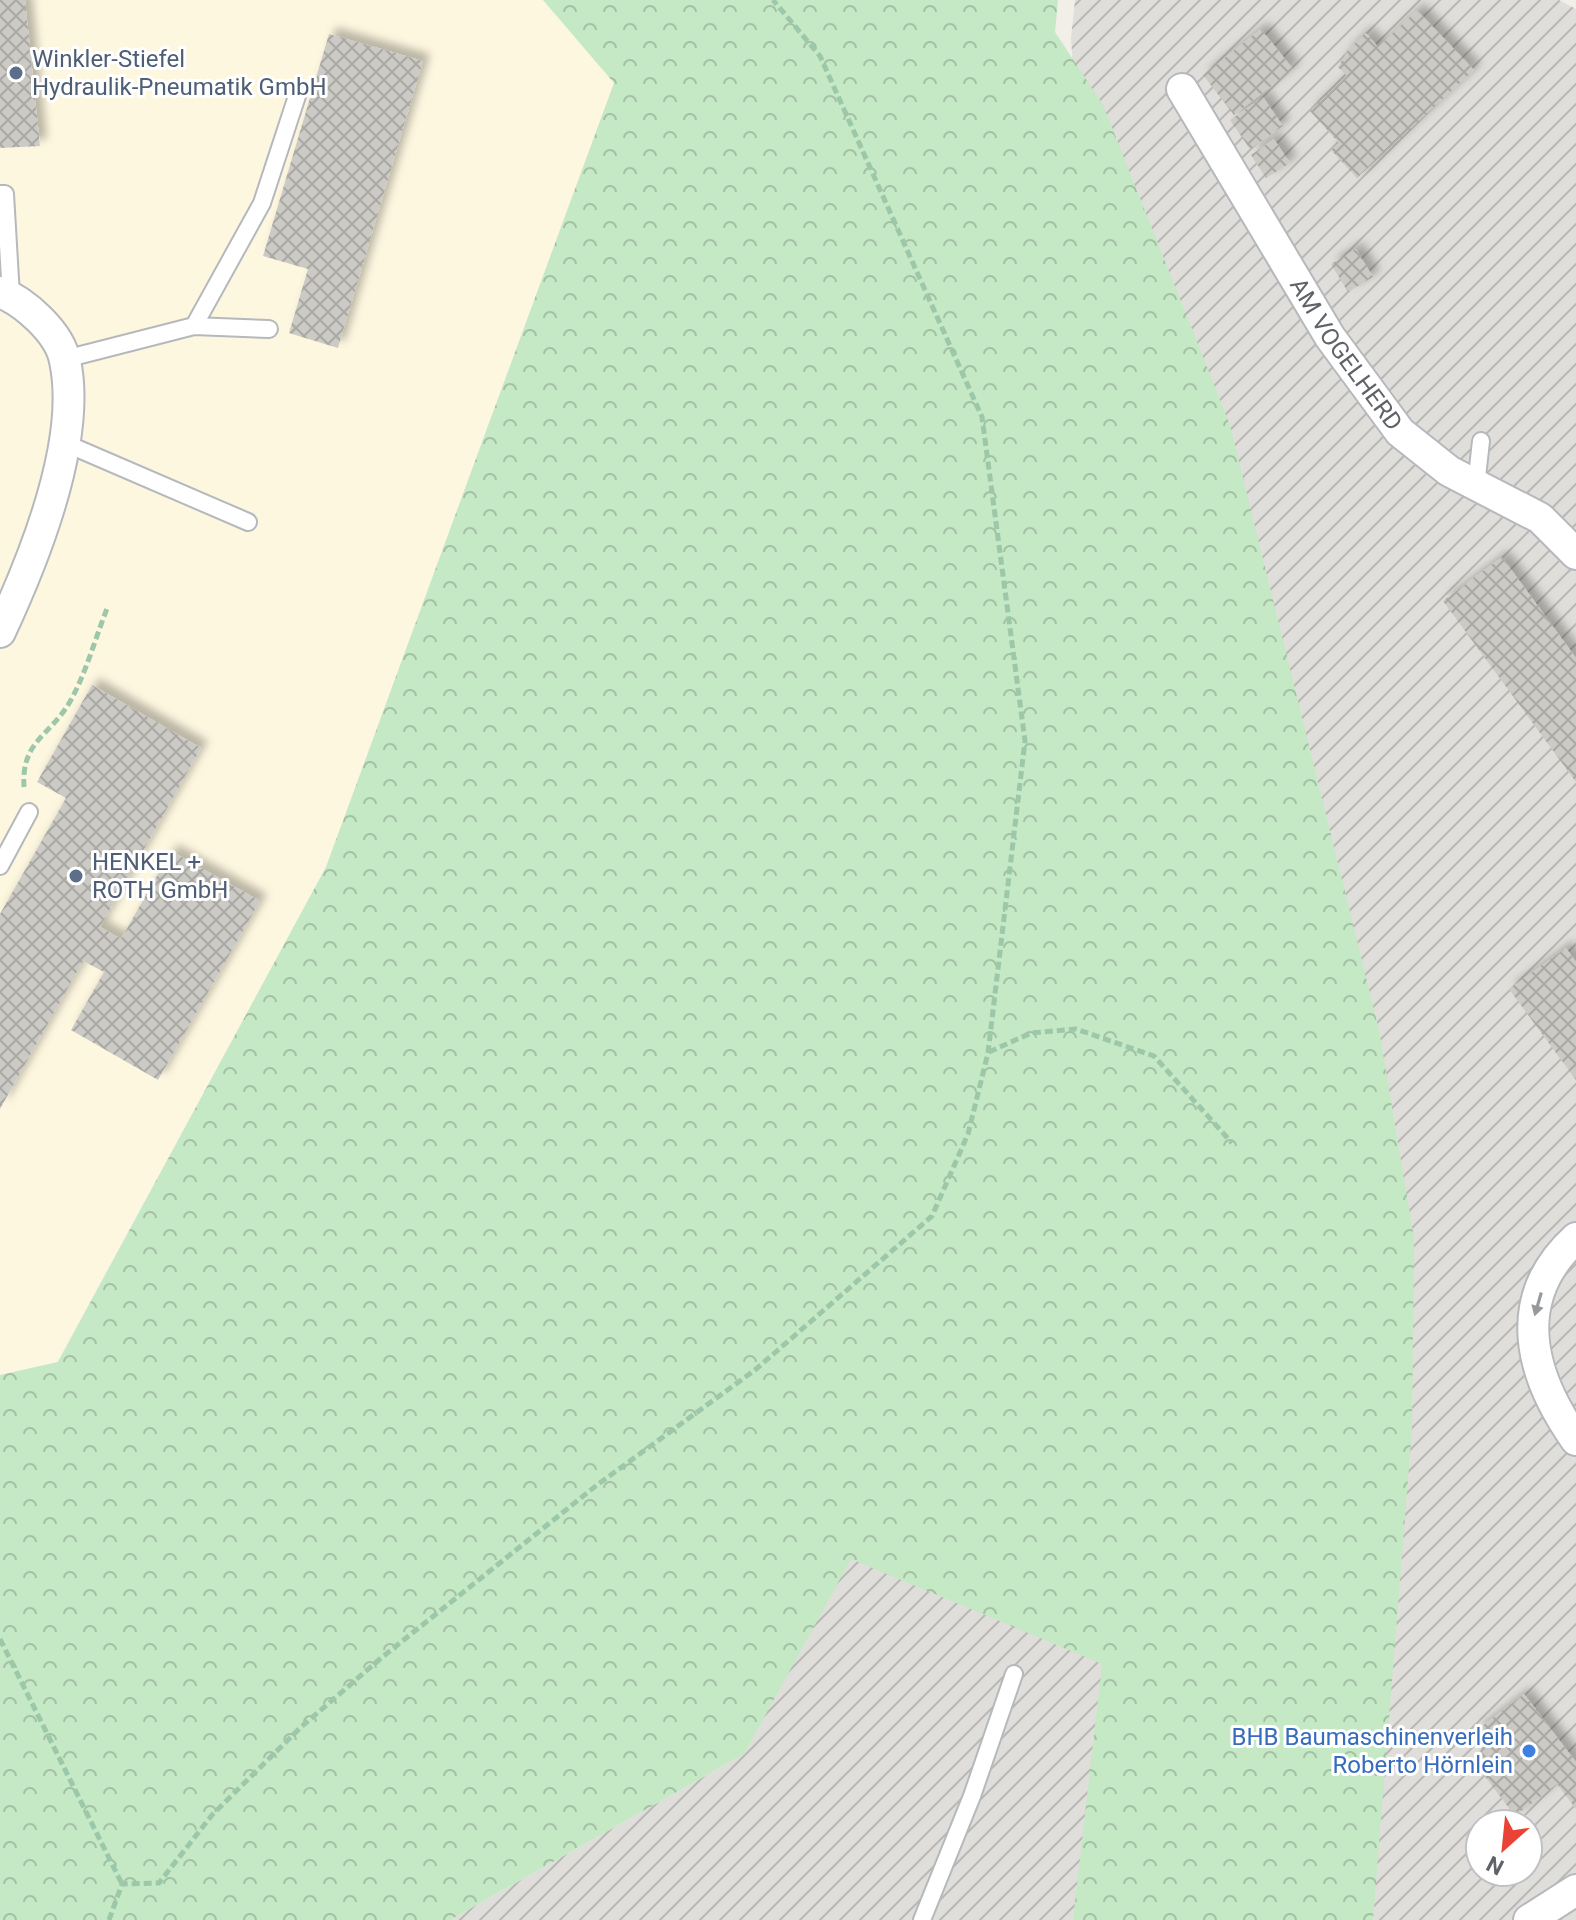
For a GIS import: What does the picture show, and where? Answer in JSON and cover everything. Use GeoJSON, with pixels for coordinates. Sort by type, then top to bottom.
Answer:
{"type":"FeatureCollection","features":[{"type":"Feature","properties":{"kind":"street","name":"AM VOGELHERD"},"geometry":{"type":"LineString","coordinates":[[1182,89],[1330,337],[1400,432],[1422,453],[1476,486],[1540,518],[1576,554]]}},
{"type":"Feature","properties":{"kind":"street"},"geometry":{"type":"LineString","coordinates":[[4,613],[67,444],[65,359],[47,327],[5,294]]}},
{"type":"Feature","properties":{"kind":"street"},"geometry":{"type":"LineString","coordinates":[[1576,1238],[1547,1276],[1535,1314],[1532,1347],[1552,1405],[1576,1440]]}},
{"type":"Feature","properties":{"kind":"street"},"geometry":{"type":"LineString","coordinates":[[1529,1920],[1576,1890]]}},
{"type":"Feature","properties":{"kind":"lane"},"geometry":{"type":"LineString","coordinates":[[194,326],[262,203],[298,93]]}},
{"type":"Feature","properties":{"kind":"lane"},"geometry":{"type":"LineString","coordinates":[[0,194],[5,194],[5,294]]}},
{"type":"Feature","properties":{"kind":"lane"},"geometry":{"type":"LineString","coordinates":[[65,359],[194,326],[269,329]]}},
{"type":"Feature","properties":{"kind":"lane"},"geometry":{"type":"LineString","coordinates":[[1476,486],[1481,441]]}},
{"type":"Feature","properties":{"kind":"lane"},"geometry":{"type":"LineString","coordinates":[[67,444],[248,522]]}},
{"type":"Feature","properties":{"kind":"lane"},"geometry":{"type":"LineString","coordinates":[[0,866],[29,812]]}},
{"type":"Feature","properties":{"kind":"lane"},"geometry":{"type":"LineString","coordinates":[[922,1920],[972,1796],[1014,1674]]}},
{"type":"Feature","properties":{"kind":"path"},"geometry":{"type":"LineString","coordinates":[[122,1884],[159,1883],[212,1815],[300,1728],[380,1659],[597,1485],[755,1370],[932,1216],[968,1134],[988,1053],[1025,741],[982,417],[820,56],[773,0]]}},
{"type":"Feature","properties":{"kind":"path"},"geometry":{"type":"LineString","coordinates":[[29,812],[23,764],[34,743],[52,728],[72,698],[108,606]]}},
{"type":"Feature","properties":{"kind":"path"},"geometry":{"type":"LineString","coordinates":[[988,1053],[1031,1033],[1076,1029],[1154,1056],[1232,1143]]}},
{"type":"Feature","properties":{"kind":"path"},"geometry":{"type":"LineString","coordinates":[[0,1639],[122,1884],[109,1920]]}},
{"type":"Feature","properties":{"kind":"shaded area"},"geometry":{"type":"Polygon","coordinates":[[[0,0],[543,0],[614,82],[326,867],[57,1362],[0,1375],[0,0]]]}},
{"type":"Feature","properties":{"kind":"shaded area"},"geometry":{"type":"Polygon","coordinates":[[[1075,0],[1559,0],[1576,9],[1576,1920],[450,1920],[744,1754],[1133,1012],[1071,38],[1075,0]]]}},
{"type":"Feature","properties":{"kind":"green space"},"geometry":{"type":"Polygon","coordinates":[[[543,0],[1058,0],[1055,32],[1103,105],[1230,425],[1379,1030],[1414,1238],[1412,1429],[1373,1920],[1073,1920],[1102,1664],[851,1559],[744,1754],[450,1920],[0,1920],[0,1375],[58,1362],[326,867],[614,83],[543,0]]]}},
{"type":"Feature","properties":{"kind":"building","name":"Winkler-Stiefel Hydraulik-Pneumatik GmbH"},"geometry":{"type":"Polygon","coordinates":[[[0,0],[25,0],[40,146],[0,148],[0,0]]]}},
{"type":"Feature","properties":{"kind":"building"},"geometry":{"type":"Polygon","coordinates":[[[1417,10],[1474,70],[1357,178],[1331,150],[1339,143],[1310,111],[1347,76],[1338,67],[1348,50],[1366,33],[1378,47],[1417,10]]]}},
{"type":"Feature","properties":{"kind":"building"},"geometry":{"type":"Polygon","coordinates":[[[1261,29],[1293,69],[1234,115],[1203,75],[1261,29]]]}},
{"type":"Feature","properties":{"kind":"building"},"geometry":{"type":"Polygon","coordinates":[[[329,34],[423,61],[338,348],[289,333],[308,269],[263,256],[329,34]]]}},
{"type":"Feature","properties":{"kind":"building"},"geometry":{"type":"Polygon","coordinates":[[[1263,97],[1283,126],[1250,149],[1230,120],[1263,97]]]}},
{"type":"Feature","properties":{"kind":"building"},"geometry":{"type":"Polygon","coordinates":[[[1274,139],[1290,163],[1266,178],[1251,155],[1274,139]]]}},
{"type":"Feature","properties":{"kind":"building"},"geometry":{"type":"Polygon","coordinates":[[[1356,249],[1373,277],[1348,292],[1331,264],[1356,249]]]}},
{"type":"Feature","properties":{"kind":"building"},"geometry":{"type":"Polygon","coordinates":[[[1502,557],[1576,658],[1576,782],[1443,601],[1502,557]]]}},
{"type":"Feature","properties":{"kind":"building","name":"HENKEL + ROTH GmbH"},"geometry":{"type":"Polygon","coordinates":[[[92,685],[201,748],[100,927],[121,939],[171,851],[260,901],[158,1080],[71,1030],[104,972],[83,961],[0,1109],[0,914],[66,798],[37,782],[92,685]]]}},
{"type":"Feature","properties":{"kind":"building"},"geometry":{"type":"Polygon","coordinates":[[[1566,948],[1576,962],[1576,1080],[1509,989],[1566,948]]]}},
{"type":"Feature","properties":{"kind":"building","name":"BHB Baumaschinenverleih Roberto Hörnlein"},"geometry":{"type":"Polygon","coordinates":[[[1524,1694],[1576,1762],[1576,1809],[1557,1784],[1526,1808],[1509,1808],[1477,1766],[1483,1740],[1476,1731],[1524,1694]]]}},
{"type":"Feature","properties":{"kind":"place","name":"Winkler-Stiefel Hydraulik-Pneumatik GmbH"},"geometry":{"type":"Point","coordinates":[16,73]}},
{"type":"Feature","properties":{"kind":"place","name":"HENKEL + ROTH GmbH"},"geometry":{"type":"Point","coordinates":[76,876]}},
{"type":"Feature","properties":{"kind":"place","name":"BHB Baumaschinenverleih Roberto Hörnlein"},"geometry":{"type":"Point","coordinates":[1529,1751]}}]}
